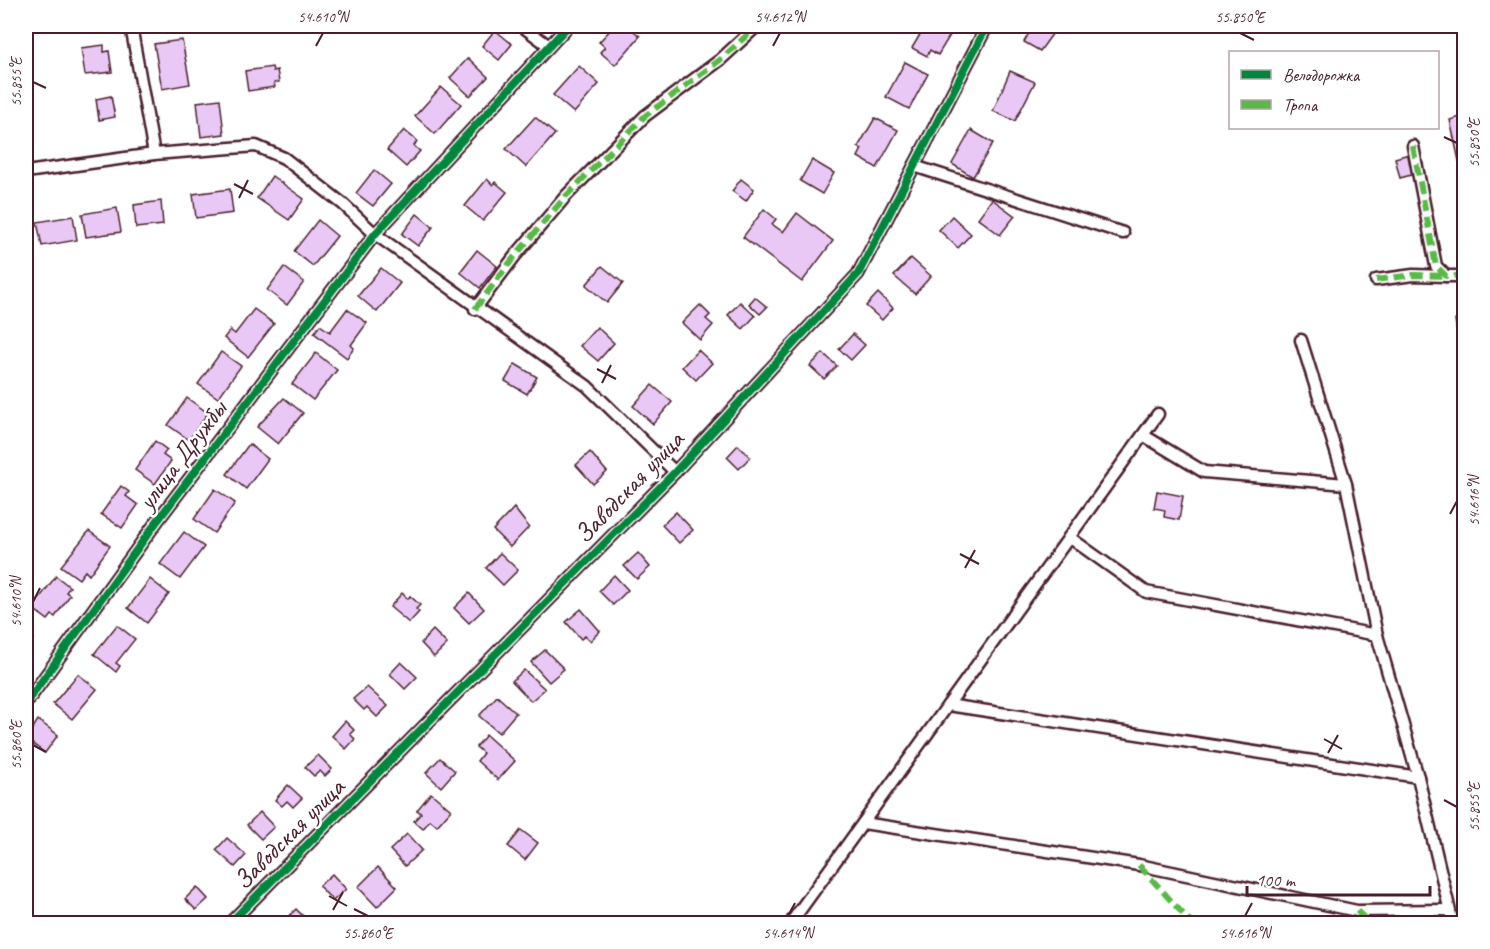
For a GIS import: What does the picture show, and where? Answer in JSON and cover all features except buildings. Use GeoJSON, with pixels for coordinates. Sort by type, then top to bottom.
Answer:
{"type":"FeatureCollection","features":[{"type":"Feature","properties":{"kind":"street"},"geometry":{"type":"LineString","coordinates":[[131,26],[154,154]]}},
{"type":"Feature","properties":{"kind":"street"},"geometry":{"type":"LineString","coordinates":[[522,26],[549,46]]}},
{"type":"Feature","properties":{"kind":"street","name":"улица Дружбы"},"geometry":{"type":"LineString","coordinates":[[28,696],[375,234],[568,26]]}},
{"type":"Feature","properties":{"kind":"street"},"geometry":{"type":"LineString","coordinates":[[475,309],[515,256],[566,195],[645,116],[720,60],[757,26]]}},
{"type":"Feature","properties":{"kind":"street","name":"Заводская улица"},"geometry":{"type":"LineString","coordinates":[[229,924],[675,472],[858,274],[987,26]]}},
{"type":"Feature","properties":{"kind":"street"},"geometry":{"type":"LineString","coordinates":[[26,172],[154,154],[256,146],[284,158],[343,204],[375,234],[475,309],[586,386],[675,472]]}},
{"type":"Feature","properties":{"kind":"street"},"geometry":{"type":"LineString","coordinates":[[1413,146],[1436,266],[1446,276]]}},
{"type":"Feature","properties":{"kind":"street"},"geometry":{"type":"LineString","coordinates":[[914,166],[1122,233]]}},
{"type":"Feature","properties":{"kind":"street"},"geometry":{"type":"LineString","coordinates":[[1376,280],[1413,276],[1464,276]]}},
{"type":"Feature","properties":{"kind":"street"},"geometry":{"type":"LineString","coordinates":[[1301,340],[1346,484],[1377,635],[1418,777],[1453,924]]}},
{"type":"Feature","properties":{"kind":"street"},"geometry":{"type":"LineString","coordinates":[[790,924],[1158,414]]}},
{"type":"Feature","properties":{"kind":"street"},"geometry":{"type":"LineString","coordinates":[[1143,435],[1204,472],[1346,484]]}},
{"type":"Feature","properties":{"kind":"street"},"geometry":{"type":"LineString","coordinates":[[1069,537],[1146,592],[1377,635]]}},
{"type":"Feature","properties":{"kind":"street"},"geometry":{"type":"LineString","coordinates":[[948,705],[1418,777]]}},
{"type":"Feature","properties":{"kind":"street"},"geometry":{"type":"LineString","coordinates":[[863,823],[1139,865],[1357,911],[1448,910]]}},
{"type":"Feature","properties":{"kind":"marked path"},"geometry":{"type":"LineString","coordinates":[[475,309],[515,256],[566,196],[645,116],[720,60],[757,26]]}},
{"type":"Feature","properties":{"kind":"marked path"},"geometry":{"type":"LineString","coordinates":[[1413,146],[1436,266],[1446,276],[1464,276]]}},
{"type":"Feature","properties":{"kind":"marked path"},"geometry":{"type":"LineString","coordinates":[[1376,280],[1413,275],[1446,276]]}},
{"type":"Feature","properties":{"kind":"marked path"},"geometry":{"type":"LineString","coordinates":[[1139,865],[1192,924]]}},
{"type":"Feature","properties":{"kind":"marked path"},"geometry":{"type":"LineString","coordinates":[[1357,911],[1370,924]]}},
{"type":"Feature","properties":{"kind":"cycle path"},"geometry":{"type":"LineString","coordinates":[[26,703],[158,520],[375,234],[568,26]]}},
{"type":"Feature","properties":{"kind":"cycle path"},"geometry":{"type":"LineString","coordinates":[[229,924],[675,472],[858,274],[987,26]]}}]}
